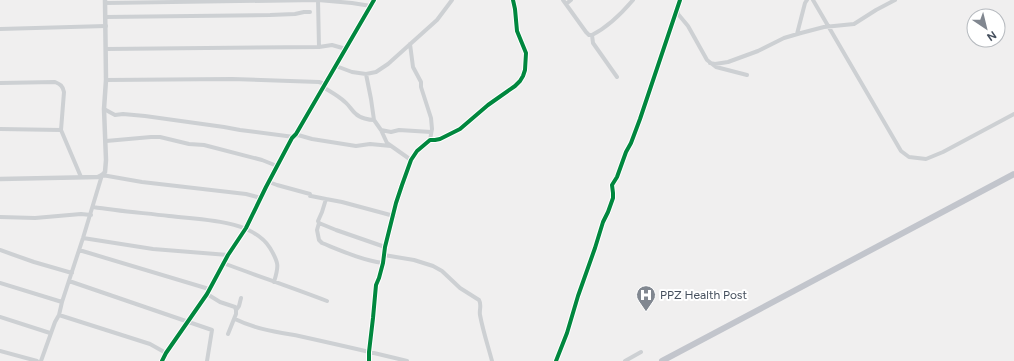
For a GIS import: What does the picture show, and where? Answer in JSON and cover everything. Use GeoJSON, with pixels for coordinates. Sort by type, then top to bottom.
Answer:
{"type":"FeatureCollection","features":[{"type":"Feature","properties":{"kind":"highway"},"geometry":{"type":"LineString","coordinates":[[662,361],[1014,174]]}},
{"type":"Feature","properties":{"kind":"street"},"geometry":{"type":"LineString","coordinates":[[41,361],[50,333],[59,315],[102,175],[105,172],[106,167],[104,109],[106,80],[105,2],[318,0],[371,6]]}},
{"type":"Feature","properties":{"kind":"street"},"geometry":{"type":"LineString","coordinates":[[318,0],[319,47]]}},
{"type":"Feature","properties":{"kind":"street"},"geometry":{"type":"LineString","coordinates":[[162,361],[207,294],[223,263],[246,228],[293,137],[374,0]]}},
{"type":"Feature","properties":{"kind":"street"},"geometry":{"type":"LineString","coordinates":[[336,66],[352,72],[366,74],[376,72],[388,64],[436,20],[452,0]]}},
{"type":"Feature","properties":{"kind":"street"},"geometry":{"type":"LineString","coordinates":[[369,361],[376,285],[384,263],[384,255],[399,194],[411,160],[417,151],[430,140],[440,140],[460,129],[488,105],[515,86],[523,76],[525,70],[526,53],[517,30],[515,9],[512,0]]}},
{"type":"Feature","properties":{"kind":"street"},"geometry":{"type":"LineString","coordinates":[[571,0],[564,2],[586,32],[589,35],[592,35]]}},
{"type":"Feature","properties":{"kind":"street"},"geometry":{"type":"LineString","coordinates":[[592,35],[623,12],[633,0]]}},
{"type":"Feature","properties":{"kind":"street"},"geometry":{"type":"LineString","coordinates":[[556,361],[567,333],[603,222],[613,198],[612,185],[640,119],[680,0]]}},
{"type":"Feature","properties":{"kind":"street"},"geometry":{"type":"LineString","coordinates":[[797,34],[807,0]]}},
{"type":"Feature","properties":{"kind":"street"},"geometry":{"type":"LineString","coordinates":[[813,0],[901,151],[909,157],[926,159],[943,152],[1014,114]]}},
{"type":"Feature","properties":{"kind":"street"},"geometry":{"type":"LineString","coordinates":[[710,63],[715,64],[728,62],[797,34],[828,26],[854,24],[895,0]]}},
{"type":"Feature","properties":{"kind":"street"},"geometry":{"type":"LineString","coordinates":[[677,9],[678,14],[688,26],[710,63],[716,68],[747,75]]}},
{"type":"Feature","properties":{"kind":"street"},"geometry":{"type":"LineString","coordinates":[[106,17],[270,15],[310,12]]}},
{"type":"Feature","properties":{"kind":"street"},"geometry":{"type":"LineString","coordinates":[[0,28],[106,26]]}},
{"type":"Feature","properties":{"kind":"street"},"geometry":{"type":"LineString","coordinates":[[592,35],[592,43],[617,78]]}},
{"type":"Feature","properties":{"kind":"street"},"geometry":{"type":"LineString","coordinates":[[410,44],[413,67],[421,82],[421,87],[431,118],[432,129],[430,140]]}},
{"type":"Feature","properties":{"kind":"street"},"geometry":{"type":"LineString","coordinates":[[106,48],[319,47],[332,45],[346,49]]}},
{"type":"Feature","properties":{"kind":"street"},"geometry":{"type":"LineString","coordinates":[[366,74],[374,120],[391,146],[411,160]]}},
{"type":"Feature","properties":{"kind":"street"},"geometry":{"type":"LineString","coordinates":[[106,80],[232,79],[319,82],[351,107],[355,114],[374,120]]}},
{"type":"Feature","properties":{"kind":"street"},"geometry":{"type":"LineString","coordinates":[[0,83],[60,83],[64,92],[61,130],[80,177]]}},
{"type":"Feature","properties":{"kind":"street"},"geometry":{"type":"LineString","coordinates":[[104,109],[115,115],[123,114],[145,116],[293,137],[298,135],[312,139],[356,146],[370,144],[391,146]]}},
{"type":"Feature","properties":{"kind":"street"},"geometry":{"type":"LineString","coordinates":[[0,129],[61,130]]}},
{"type":"Feature","properties":{"kind":"street"},"geometry":{"type":"LineString","coordinates":[[381,130],[391,132],[399,130],[431,132]]}},
{"type":"Feature","properties":{"kind":"street"},"geometry":{"type":"LineString","coordinates":[[106,141],[160,137],[189,144],[204,145],[262,160],[278,166]]}},
{"type":"Feature","properties":{"kind":"street"},"geometry":{"type":"LineString","coordinates":[[0,179],[98,177],[102,175],[142,182],[246,194],[261,198]]}},
{"type":"Feature","properties":{"kind":"street"},"geometry":{"type":"LineString","coordinates":[[269,182],[310,194],[310,196],[342,202],[394,216]]}},
{"type":"Feature","properties":{"kind":"street"},"geometry":{"type":"LineString","coordinates":[[326,200],[318,221],[319,223],[317,230],[319,240],[322,243],[369,261],[384,263]]}},
{"type":"Feature","properties":{"kind":"street"},"geometry":{"type":"LineString","coordinates":[[93,207],[208,220],[246,228],[261,237],[267,243],[275,257],[278,264],[278,271],[274,282]]}},
{"type":"Feature","properties":{"kind":"street"},"geometry":{"type":"LineString","coordinates":[[0,217],[35,218],[81,214],[90,215]]}},
{"type":"Feature","properties":{"kind":"street"},"geometry":{"type":"LineString","coordinates":[[319,223],[386,247]]}},
{"type":"Feature","properties":{"kind":"street"},"geometry":{"type":"LineString","coordinates":[[83,238],[154,249],[228,255]]}},
{"type":"Feature","properties":{"kind":"street"},"geometry":{"type":"LineString","coordinates":[[0,250],[72,273]]}},
{"type":"Feature","properties":{"kind":"street"},"geometry":{"type":"LineString","coordinates":[[79,250],[210,289]]}},
{"type":"Feature","properties":{"kind":"street"},"geometry":{"type":"LineString","coordinates":[[384,255],[414,260],[433,266],[447,275],[460,288],[480,300],[481,318],[492,361]]}},
{"type":"Feature","properties":{"kind":"street"},"geometry":{"type":"LineString","coordinates":[[223,263],[327,301]]}},
{"type":"Feature","properties":{"kind":"street"},"geometry":{"type":"LineString","coordinates":[[69,281],[212,330],[206,361]]}},
{"type":"Feature","properties":{"kind":"street"},"geometry":{"type":"LineString","coordinates":[[0,283],[62,302]]}},
{"type":"Feature","properties":{"kind":"street"},"geometry":{"type":"LineString","coordinates":[[207,294],[220,302],[235,307],[236,310]]}},
{"type":"Feature","properties":{"kind":"street"},"geometry":{"type":"LineString","coordinates":[[228,334],[241,298]]}},
{"type":"Feature","properties":{"kind":"street"},"geometry":{"type":"LineString","coordinates":[[59,315],[150,344],[166,353]]}},
{"type":"Feature","properties":{"kind":"street"},"geometry":{"type":"LineString","coordinates":[[0,317],[50,333]]}},
{"type":"Feature","properties":{"kind":"street"},"geometry":{"type":"LineString","coordinates":[[234,319],[266,330],[407,361]]}},
{"type":"Feature","properties":{"kind":"street"},"geometry":{"type":"LineString","coordinates":[[0,351],[37,361]]}},
{"type":"Feature","properties":{"kind":"street"},"geometry":{"type":"LineString","coordinates":[[625,361],[641,352]]}},
{"type":"Feature","properties":{"kind":"cycle path"},"geometry":{"type":"LineString","coordinates":[[162,361],[207,294],[228,255],[246,228],[292,138],[296,134],[374,0]]}},
{"type":"Feature","properties":{"kind":"cycle path"},"geometry":{"type":"LineString","coordinates":[[369,361],[376,285],[383,263],[385,247],[396,203],[411,160],[417,151],[430,140],[440,139],[460,129],[488,105],[515,86],[523,76],[525,70],[526,53],[517,31],[513,0]]}},
{"type":"Feature","properties":{"kind":"cycle path"},"geometry":{"type":"LineString","coordinates":[[556,361],[567,333],[603,222],[613,198],[612,185],[617,177],[640,119],[680,0]]}},
{"type":"Feature","properties":{"kind":"place","name":"PPZ Health Post"},"geometry":{"type":"Point","coordinates":[646,312]}}]}
